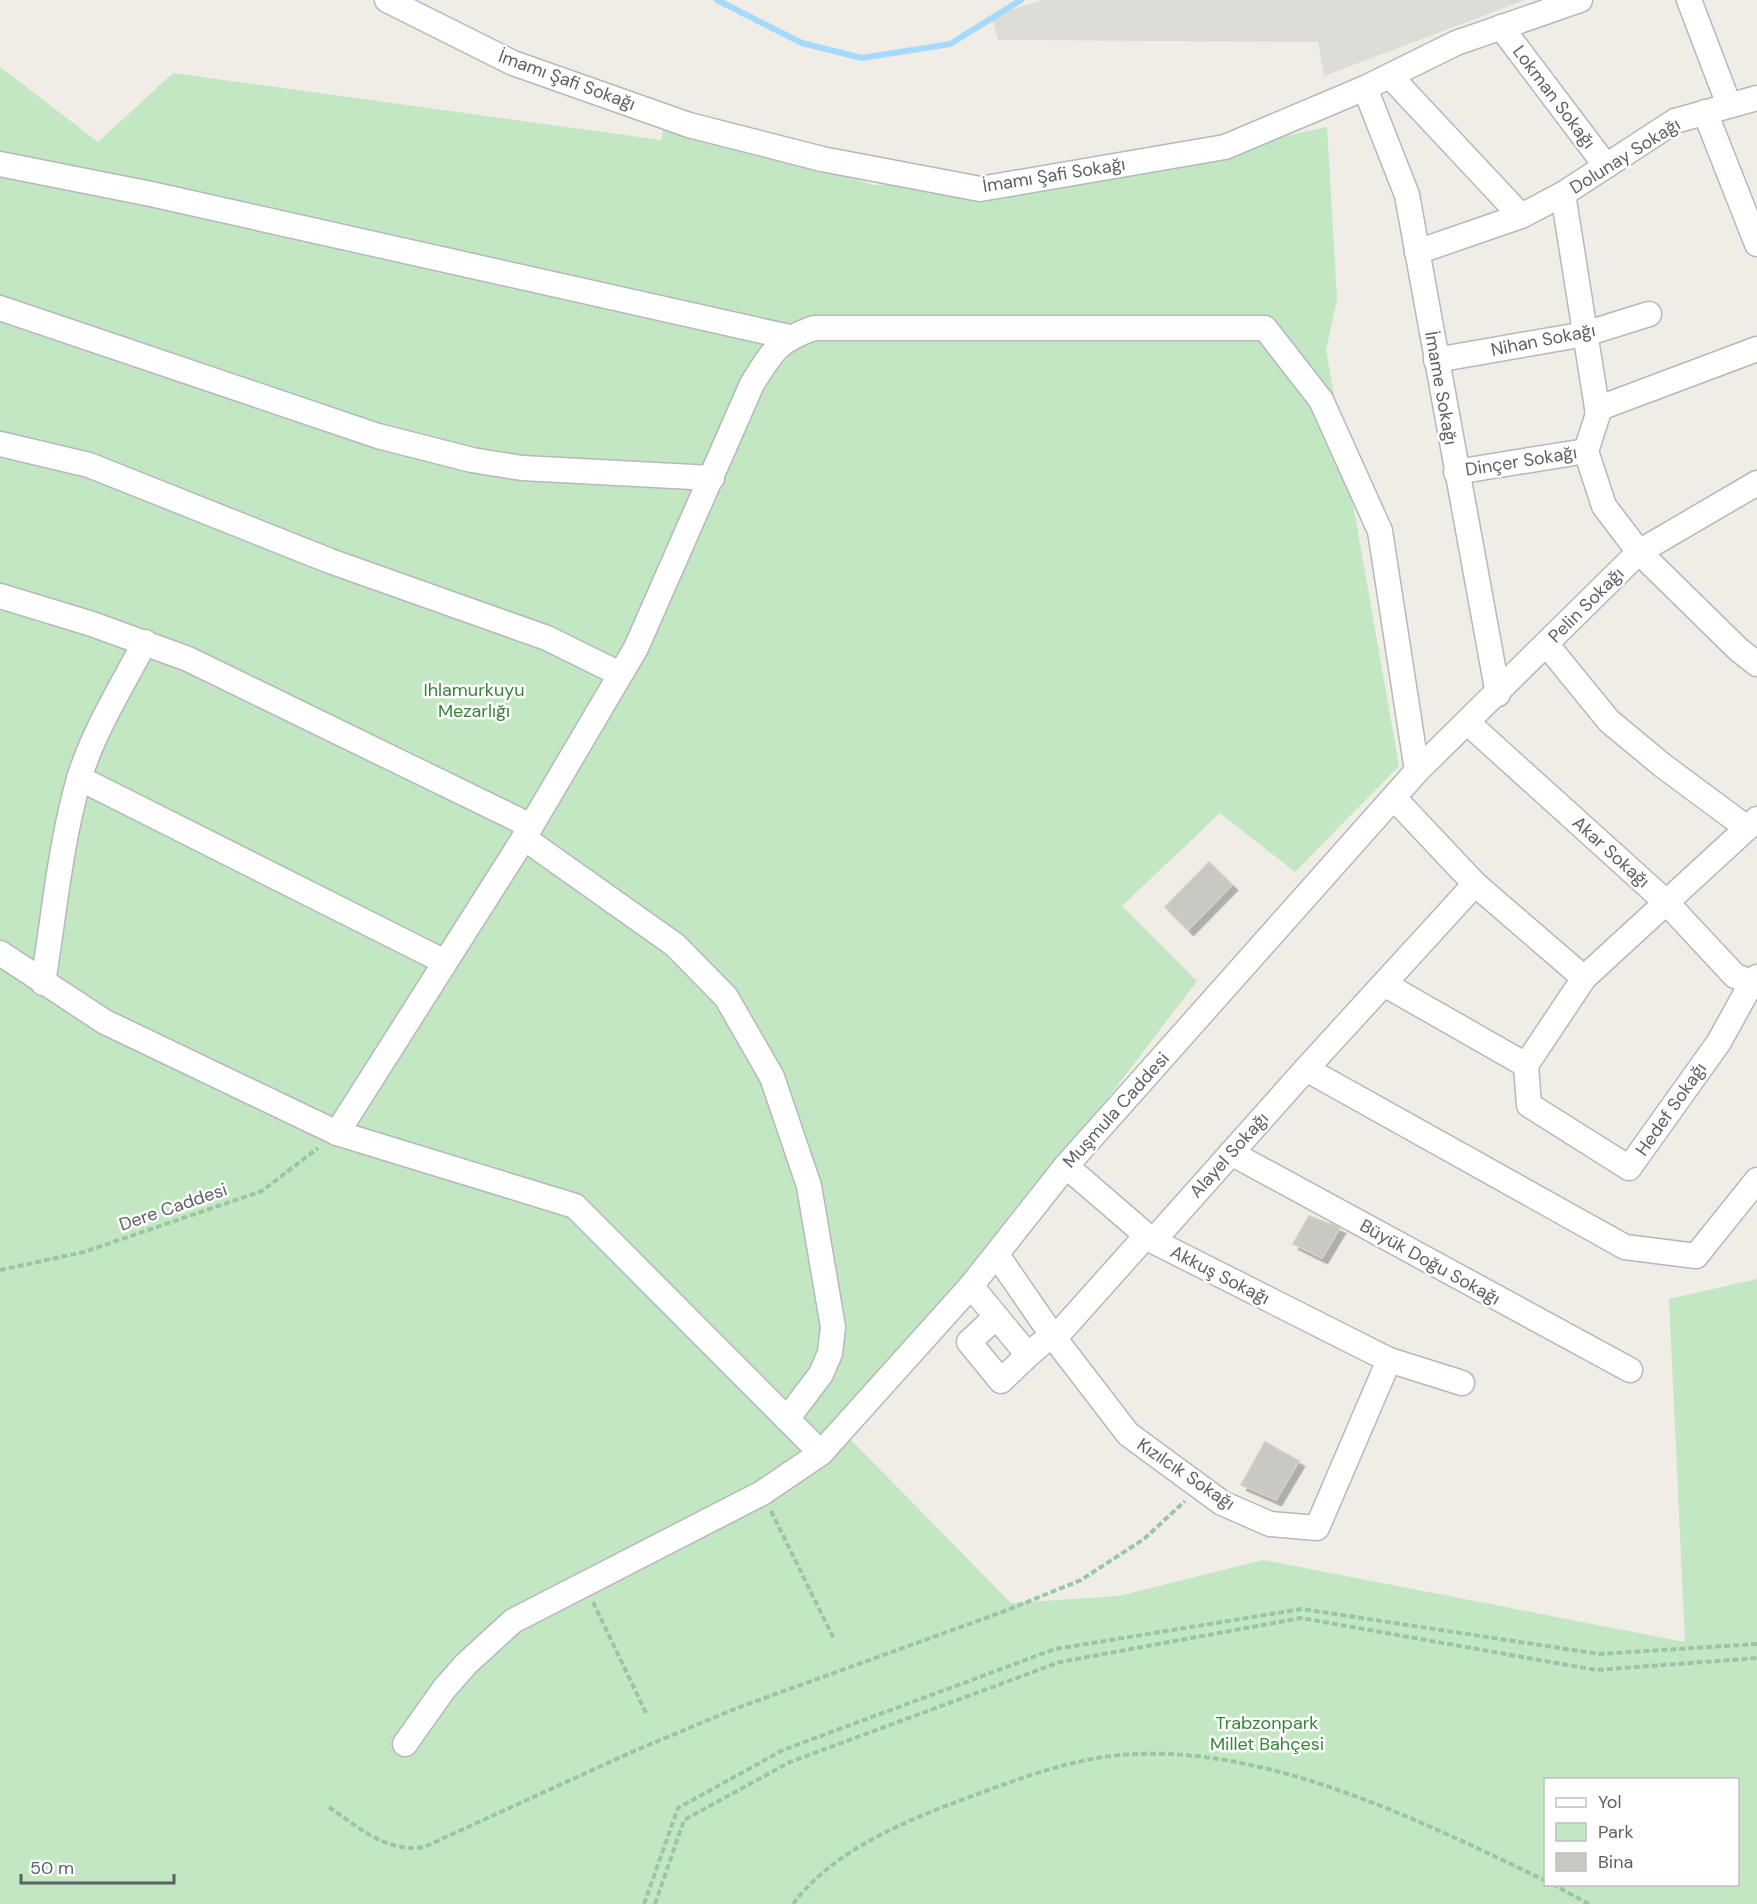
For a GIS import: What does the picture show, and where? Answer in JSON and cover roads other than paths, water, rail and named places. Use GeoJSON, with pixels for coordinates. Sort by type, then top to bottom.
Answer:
{"type":"FeatureCollection","features":[{"type":"Feature","properties":{"kind":"street","name":"İmamı Şafi Sokağı"},"geometry":{"type":"LineString","coordinates":[[387,0],[513,63],[689,125],[822,159],[980,189],[1225,147],[1365,88],[1456,43],[1580,0]]}},
{"type":"Feature","properties":{"kind":"street"},"geometry":{"type":"LineString","coordinates":[[1689,0],[1729,105]]}},
{"type":"Feature","properties":{"kind":"street","name":"Lokman Sokağı"},"geometry":{"type":"LineString","coordinates":[[1501,27],[1606,166]]}},
{"type":"Feature","properties":{"kind":"street"},"geometry":{"type":"LineString","coordinates":[[1390,76],[1521,216],[1417,252]]}},
{"type":"Feature","properties":{"kind":"street","name":"İmame Sokağı"},"geometry":{"type":"LineString","coordinates":[[1365,88],[1407,195],[1498,694]]}},
{"type":"Feature","properties":{"kind":"street","name":"Dolunay Sokağı"},"geometry":{"type":"LineString","coordinates":[[1521,216],[1563,194],[1676,121],[1757,98]]}},
{"type":"Feature","properties":{"kind":"street"},"geometry":{"type":"LineString","coordinates":[[1705,112],[1757,244]]}},
{"type":"Feature","properties":{"kind":"street"},"geometry":{"type":"LineString","coordinates":[[0,164],[162,197],[789,336]]}},
{"type":"Feature","properties":{"kind":"street"},"geometry":{"type":"LineString","coordinates":[[1563,194],[1597,409],[1586,451],[1604,506],[1639,552],[1757,483]]}},
{"type":"Feature","properties":{"kind":"street"},"geometry":{"type":"LineString","coordinates":[[0,308],[378,436],[430,451],[522,468],[712,478]]}},
{"type":"Feature","properties":{"kind":"street","name":"Nihan Sokağı"},"geometry":{"type":"LineString","coordinates":[[1436,360],[1585,334],[1649,314]]}},
{"type":"Feature","properties":{"kind":"street"},"geometry":{"type":"LineString","coordinates":[[337,1133],[527,832],[636,648],[752,384],[772,352],[789,336],[814,328],[1265,328],[1321,400],[1380,531],[1418,771]]}},
{"type":"Feature","properties":{"kind":"street"},"geometry":{"type":"LineString","coordinates":[[1597,409],[1757,349]]}},
{"type":"Feature","properties":{"kind":"street"},"geometry":{"type":"LineString","coordinates":[[0,444],[89,465],[330,561],[548,638],[620,674]]}},
{"type":"Feature","properties":{"kind":"street","name":"Dinçer Sokağı"},"geometry":{"type":"LineString","coordinates":[[1456,472],[1586,451]]}},
{"type":"Feature","properties":{"kind":"street","name":"Pelin Sokağı"},"geometry":{"type":"LineString","coordinates":[[1418,771],[1639,552],[1756,662]]}},
{"type":"Feature","properties":{"kind":"street"},"geometry":{"type":"LineString","coordinates":[[0,596],[145,642],[188,659],[527,832],[675,945],[726,997],[772,1077],[809,1186],[834,1327],[830,1353],[820,1374],[787,1419]]}},
{"type":"Feature","properties":{"kind":"street"},"geometry":{"type":"LineString","coordinates":[[43,983],[67,832],[79,778],[90,750],[145,642]]}},
{"type":"Feature","properties":{"kind":"street"},"geometry":{"type":"LineString","coordinates":[[1384,984],[1526,1065],[1584,978],[1752,823],[1662,765],[1609,721],[1547,645]]}},
{"type":"Feature","properties":{"kind":"street","name":"Akar Sokağı"},"geometry":{"type":"LineString","coordinates":[[1468,723],[1666,902],[1735,976],[1754,980]]}},
{"type":"Feature","properties":{"kind":"street","name":"Muşmula Caddesi"},"geometry":{"type":"LineString","coordinates":[[405,1744],[444,1689],[489,1641],[513,1621],[762,1493],[821,1453],[971,1286],[1066,1166],[1418,771]]}},
{"type":"Feature","properties":{"kind":"street"},"geometry":{"type":"LineString","coordinates":[[79,778],[445,962]]}},
{"type":"Feature","properties":{"kind":"street"},"geometry":{"type":"LineString","coordinates":[[1394,798],[1475,884],[1584,978]]}},
{"type":"Feature","properties":{"kind":"street","name":"Alayel Sokağı"},"geometry":{"type":"LineString","coordinates":[[1028,1355],[1053,1337],[1231,1153],[1475,884]]}},
{"type":"Feature","properties":{"kind":"street"},"geometry":{"type":"LineString","coordinates":[[0,953],[105,1022],[337,1133],[575,1206],[821,1453]]}},
{"type":"Feature","properties":{"kind":"street","name":"Hedef Sokağı"},"geometry":{"type":"LineString","coordinates":[[1526,1065],[1529,1105],[1629,1168],[1719,1042],[1754,980]]}},
{"type":"Feature","properties":{"kind":"street"},"geometry":{"type":"LineString","coordinates":[[1306,1069],[1625,1247],[1696,1256],[1757,1180]]}},
{"type":"Feature","properties":{"kind":"street","name":"Büyük Doğu Sokağı"},"geometry":{"type":"LineString","coordinates":[[1231,1153],[1630,1370]]}},
{"type":"Feature","properties":{"kind":"street","name":"Akkuş Sokağı"},"geometry":{"type":"LineString","coordinates":[[1066,1166],[1149,1239],[1389,1360],[1462,1383]]}},
{"type":"Feature","properties":{"kind":"street","name":"Kızılcık Sokağı"},"geometry":{"type":"LineString","coordinates":[[997,1255],[1053,1337],[1128,1434],[1222,1503],[1270,1524],[1317,1528],[1389,1360]]}},
{"type":"Feature","properties":{"kind":"street"},"geometry":{"type":"LineString","coordinates":[[971,1286],[1028,1355],[1000,1381],[969,1342],[996,1317]]}},
{"type":"Feature","properties":{"kind":"waterway"},"geometry":{"type":"LineString","coordinates":[[717,0],[802,43],[862,58],[950,44],[1021,0]]}},
{"type":"Feature","properties":{"kind":"park label","name":"Ihlamurkuyu Mezarlığı"},"geometry":{"type":"Point","coordinates":[474,700]}},
{"type":"Feature","properties":{"kind":"park label","name":"Trabzonpark Millet Bahçesi"},"geometry":{"type":"Point","coordinates":[1267,1733]}}]}
